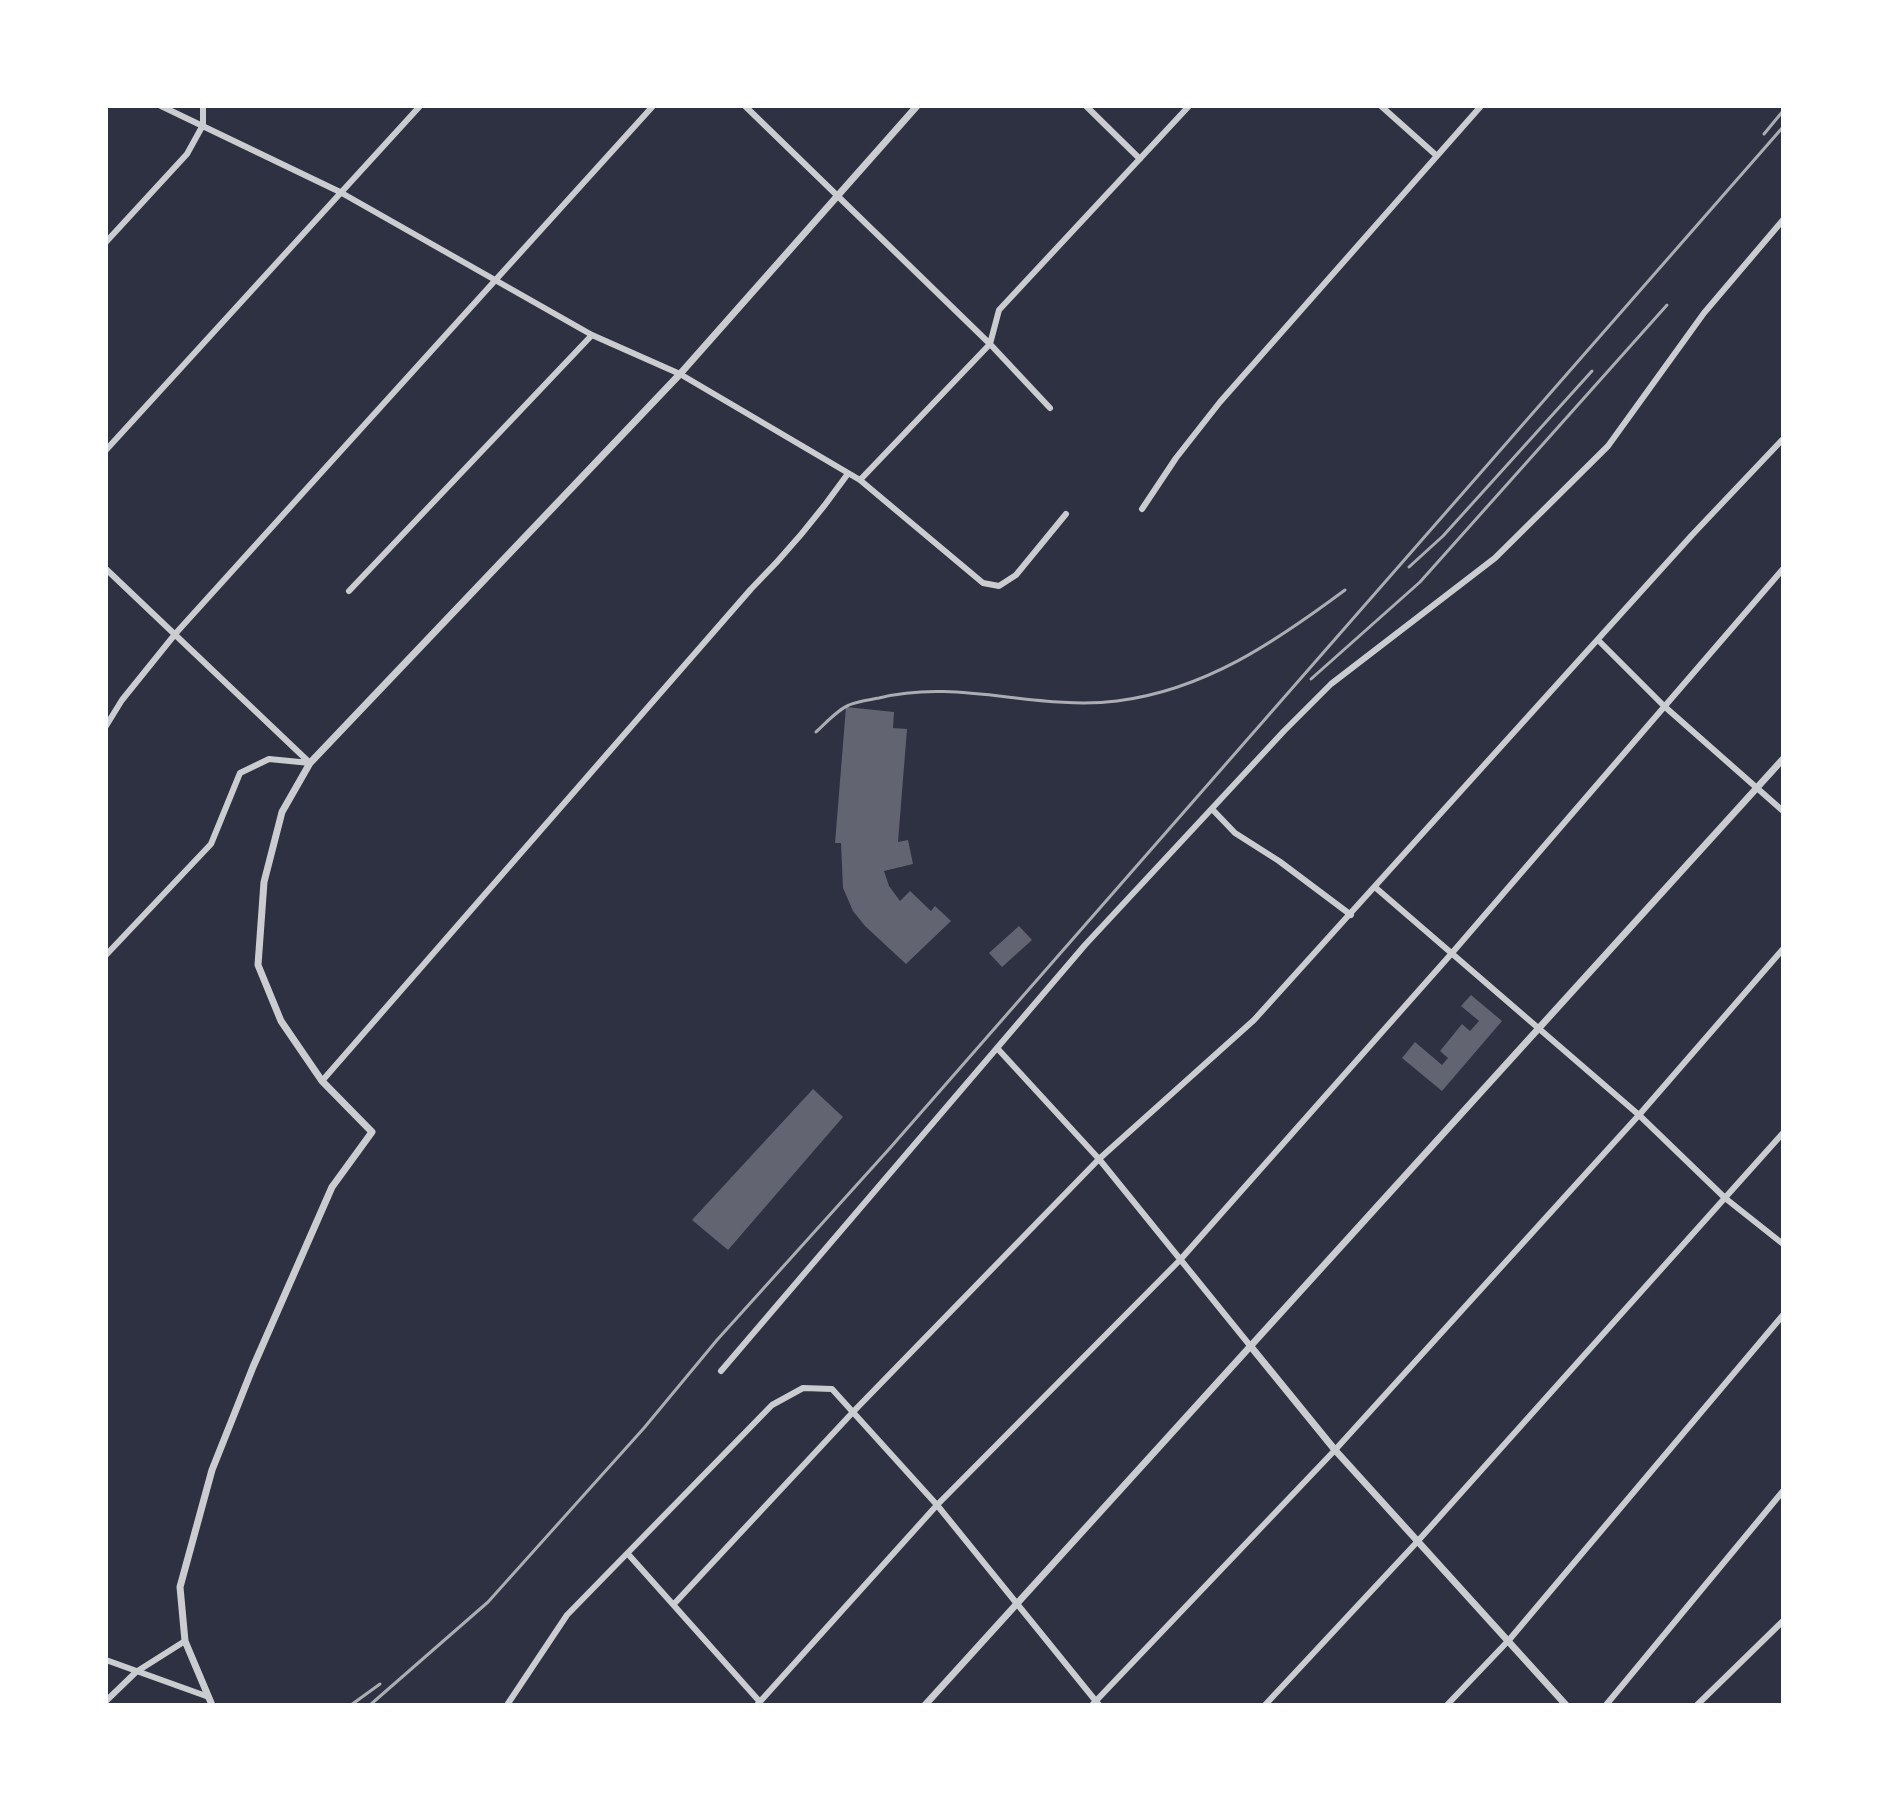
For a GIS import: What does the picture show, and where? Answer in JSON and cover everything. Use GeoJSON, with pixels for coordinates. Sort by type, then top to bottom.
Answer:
{"type":"FeatureCollection","features":[{"type":"Feature","properties":{"kind":"street"},"geometry":{"type":"LineString","coordinates":[[161,106],[340,192],[592,335],[680,374],[860,480],[983,583],[999,586],[1016,575],[1066,514]]}},
{"type":"Feature","properties":{"kind":"street"},"geometry":{"type":"LineString","coordinates":[[106,242],[187,154],[203,125],[203,106]]}},
{"type":"Feature","properties":{"kind":"street"},"geometry":{"type":"LineString","coordinates":[[106,450],[420,106]]}},
{"type":"Feature","properties":{"kind":"street"},"geometry":{"type":"LineString","coordinates":[[106,726],[122,700],[176,633],[653,106]]}},
{"type":"Feature","properties":{"kind":"street"},"geometry":{"type":"LineString","coordinates":[[745,106],[990,344],[1050,408]]}},
{"type":"Feature","properties":{"kind":"street"},"geometry":{"type":"LineString","coordinates":[[212,1705],[185,1641],[180,1587],[212,1470],[253,1367],[332,1187],[372,1132],[322,1081],[281,1021],[258,965],[264,882],[282,812],[310,763],[680,374],[917,106]]}},
{"type":"Feature","properties":{"kind":"street"},"geometry":{"type":"LineString","coordinates":[[1086,106],[1140,159]]}},
{"type":"Feature","properties":{"kind":"street"},"geometry":{"type":"LineString","coordinates":[[860,480],[990,344],[999,310],[1189,106]]}},
{"type":"Feature","properties":{"kind":"street"},"geometry":{"type":"LineString","coordinates":[[1381,106],[1437,156]]}},
{"type":"Feature","properties":{"kind":"street"},"geometry":{"type":"LineString","coordinates":[[1142,509],[1176,458],[1220,402],[1481,106]]}},
{"type":"Feature","properties":{"kind":"street"},"geometry":{"type":"LineString","coordinates":[[721,1371],[1085,945],[1331,684],[1495,558],[1608,446],[1704,313],[1783,220]]}},
{"type":"Feature","properties":{"kind":"street"},"geometry":{"type":"LineString","coordinates":[[349,591],[592,335]]}},
{"type":"Feature","properties":{"kind":"street"},"geometry":{"type":"LineString","coordinates":[[674,1604],[853,1412],[1099,1159],[1254,1020],[1783,439]]}},
{"type":"Feature","properties":{"kind":"street"},"geometry":{"type":"LineString","coordinates":[[322,1081],[524,847],[788,551],[847,475]]}},
{"type":"Feature","properties":{"kind":"street"},"geometry":{"type":"LineString","coordinates":[[106,569],[310,763]]}},
{"type":"Feature","properties":{"kind":"street"},"geometry":{"type":"LineString","coordinates":[[628,1554],[759,1703],[937,1505],[1180,1260],[1452,953],[1783,569]]}},
{"type":"Feature","properties":{"kind":"street"},"geometry":{"type":"LineString","coordinates":[[1598,640],[1664,706],[1783,811]]}},
{"type":"Feature","properties":{"kind":"street"},"geometry":{"type":"LineString","coordinates":[[106,955],[211,844],[240,773],[269,759],[310,763]]}},
{"type":"Feature","properties":{"kind":"street"},"geometry":{"type":"LineString","coordinates":[[925,1705],[1783,759]]}},
{"type":"Feature","properties":{"kind":"street"},"geometry":{"type":"LineString","coordinates":[[1212,809],[1235,833],[1279,861],[1351,915]]}},
{"type":"Feature","properties":{"kind":"street"},"geometry":{"type":"LineString","coordinates":[[1376,888],[1639,1115],[1725,1198],[1783,1244]]}},
{"type":"Feature","properties":{"kind":"street"},"geometry":{"type":"LineString","coordinates":[[507,1705],[567,1615],[772,1405],[803,1388],[832,1389],[937,1505],[1096,1704],[1335,1450],[1639,1115],[1783,949]]}},
{"type":"Feature","properties":{"kind":"street"},"geometry":{"type":"LineString","coordinates":[[997,1048],[1099,1159],[1335,1450],[1566,1705]]}},
{"type":"Feature","properties":{"kind":"street"},"geometry":{"type":"LineString","coordinates":[[1265,1705],[1417,1542],[1783,1133]]}},
{"type":"Feature","properties":{"kind":"street"},"geometry":{"type":"LineString","coordinates":[[1447,1705],[1509,1640],[1783,1315]]}},
{"type":"Feature","properties":{"kind":"street"},"geometry":{"type":"LineString","coordinates":[[1606,1705],[1783,1491]]}},
{"type":"Feature","properties":{"kind":"street"},"geometry":{"type":"LineString","coordinates":[[1697,1705],[1783,1621]]}},
{"type":"Feature","properties":{"kind":"street"},"geometry":{"type":"LineString","coordinates":[[106,1701],[136,1672],[185,1641]]}},
{"type":"Feature","properties":{"kind":"street"},"geometry":{"type":"LineString","coordinates":[[106,1660],[206,1696]]}},
{"type":"Feature","properties":{"kind":"building"},"geometry":{"type":"Polygon","coordinates":[[[846,707],[894,712],[893,728],[907,729],[898,842],[908,840],[913,864],[884,871],[889,886],[900,901],[910,891],[931,911],[935,906],[951,921],[906,964],[865,926],[853,911],[843,888],[841,843],[835,843],[846,707]]]}},
{"type":"Feature","properties":{"kind":"building"},"geometry":{"type":"Polygon","coordinates":[[[1019,926],[1032,940],[1002,967],[989,953],[1019,926]]]}},
{"type":"Feature","properties":{"kind":"building"},"geometry":{"type":"Polygon","coordinates":[[[1471,995],[1502,1021],[1442,1091],[1402,1058],[1415,1042],[1442,1065],[1448,1058],[1440,1051],[1462,1024],[1470,1031],[1479,1021],[1461,1006],[1471,995]]]}},
{"type":"Feature","properties":{"kind":"building"},"geometry":{"type":"Polygon","coordinates":[[[813,1089],[843,1117],[728,1250],[692,1220],[813,1089]]]}},
{"type":"Feature","properties":{"kind":"railway"},"geometry":{"type":"LineString","coordinates":[[1764,134],[1783,111]]}},
{"type":"Feature","properties":{"kind":"railway"},"geometry":{"type":"LineString","coordinates":[[370,1705],[488,1602],[644,1428],[717,1340],[890,1148],[1783,127]]}},
{"type":"Feature","properties":{"kind":"railway"},"geometry":{"type":"LineString","coordinates":[[1311,679],[1420,582],[1667,305]]}},
{"type":"Feature","properties":{"kind":"railway"},"geometry":{"type":"LineString","coordinates":[[1409,567],[1443,536],[1592,371]]}},
{"type":"Feature","properties":{"kind":"railway"},"geometry":{"type":"LineString","coordinates":[[816,732],[849,705],[908,693],[938,691],[1087,703],[1149,695],[1209,675],[1238,661],[1345,590]]}},
{"type":"Feature","properties":{"kind":"railway"},"geometry":{"type":"LineString","coordinates":[[351,1705],[380,1684]]}}]}
